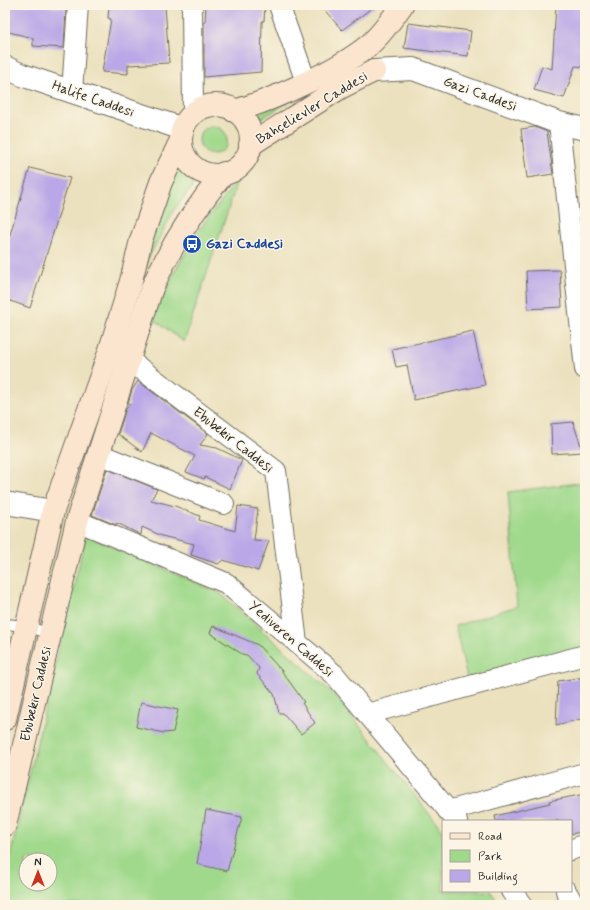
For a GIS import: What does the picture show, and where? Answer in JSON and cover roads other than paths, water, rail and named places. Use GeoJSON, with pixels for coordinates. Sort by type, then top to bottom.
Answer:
{"type":"FeatureCollection","features":[{"type":"Feature","properties":{"kind":"main road","name":"Bahçelievler Caddesi"},"geometry":{"type":"LineString","coordinates":[[234,111],[256,105],[306,82],[346,61],[369,45],[386,27],[402,5]]}},
{"type":"Feature","properties":{"kind":"main road"},"geometry":{"type":"LineString","coordinates":[[306,82],[374,71]]}},
{"type":"Feature","properties":{"kind":"main road","name":"Bahçelievler Caddesi"},"geometry":{"type":"LineString","coordinates":[[250,145],[340,88],[374,71]]}},
{"type":"Feature","properties":{"kind":"main road"},"geometry":{"type":"LineString","coordinates":[[217,105],[234,111],[246,122],[250,133],[250,145],[246,157],[239,166],[224,174],[205,174],[195,169],[187,161],[182,151],[185,128],[206,107],[217,105]]}},
{"type":"Feature","properties":{"kind":"main road","name":"Ebubekir Caddesi"},"geometry":{"type":"LineString","coordinates":[[5,825],[77,521],[99,454],[119,357],[131,281],[141,240],[161,182],[185,128]]}},
{"type":"Feature","properties":{"kind":"main road","name":"Ebubekir Caddesi"},"geometry":{"type":"LineString","coordinates":[[5,719],[53,511],[119,357],[166,257],[202,200],[224,174]]}},
{"type":"Feature","properties":{"kind":"main road"},"geometry":{"type":"LineString","coordinates":[[53,511],[77,521]]}},
{"type":"Feature","properties":{"kind":"street"},"geometry":{"type":"LineString","coordinates":[[72,92],[78,5]]}},
{"type":"Feature","properties":{"kind":"street"},"geometry":{"type":"LineString","coordinates":[[185,128],[192,5]]}},
{"type":"Feature","properties":{"kind":"street"},"geometry":{"type":"LineString","coordinates":[[278,5],[306,82]]}},
{"type":"Feature","properties":{"kind":"street","name":"Halife Caddesi"},"geometry":{"type":"LineString","coordinates":[[5,67],[72,92],[185,128]]}},
{"type":"Feature","properties":{"kind":"street","name":"Gazi Caddesi"},"geometry":{"type":"LineString","coordinates":[[374,71],[413,70],[559,123],[585,129]]}},
{"type":"Feature","properties":{"kind":"street"},"geometry":{"type":"LineString","coordinates":[[559,123],[585,369]]}},
{"type":"Feature","properties":{"kind":"street","name":"Ebubekir Caddesi"},"geometry":{"type":"LineString","coordinates":[[119,357],[276,471],[297,644]]}},
{"type":"Feature","properties":{"kind":"street"},"geometry":{"type":"LineString","coordinates":[[99,454],[224,504]]}},
{"type":"Feature","properties":{"kind":"street"},"geometry":{"type":"LineString","coordinates":[[5,503],[53,511]]}},
{"type":"Feature","properties":{"kind":"street","name":"Yediveren Caddesi"},"geometry":{"type":"LineString","coordinates":[[77,521],[226,583],[334,674],[452,816]]}},
{"type":"Feature","properties":{"kind":"street"},"geometry":{"type":"LineString","coordinates":[[367,714],[585,655]]}},
{"type":"Feature","properties":{"kind":"street"},"geometry":{"type":"LineString","coordinates":[[452,816],[585,773]]}},
{"type":"Feature","properties":{"kind":"street"},"geometry":{"type":"LineString","coordinates":[[572,850],[585,844]]}},
{"type":"Feature","properties":{"kind":"street"},"geometry":{"type":"LineString","coordinates":[[512,892],[522,905]]}},
{"type":"Feature","properties":{"kind":"street"},"geometry":{"type":"LineString","coordinates":[[567,892],[574,905]]}},
{"type":"Feature","properties":{"kind":"lane","name":"Ebubekir Caddesi"},"geometry":{"type":"LineString","coordinates":[[5,624],[26,626],[50,634]]}},
{"type":"Feature","properties":{"kind":"place","name":"Gazi Caddesi"},"geometry":{"type":"Point","coordinates":[192,244]}}]}
